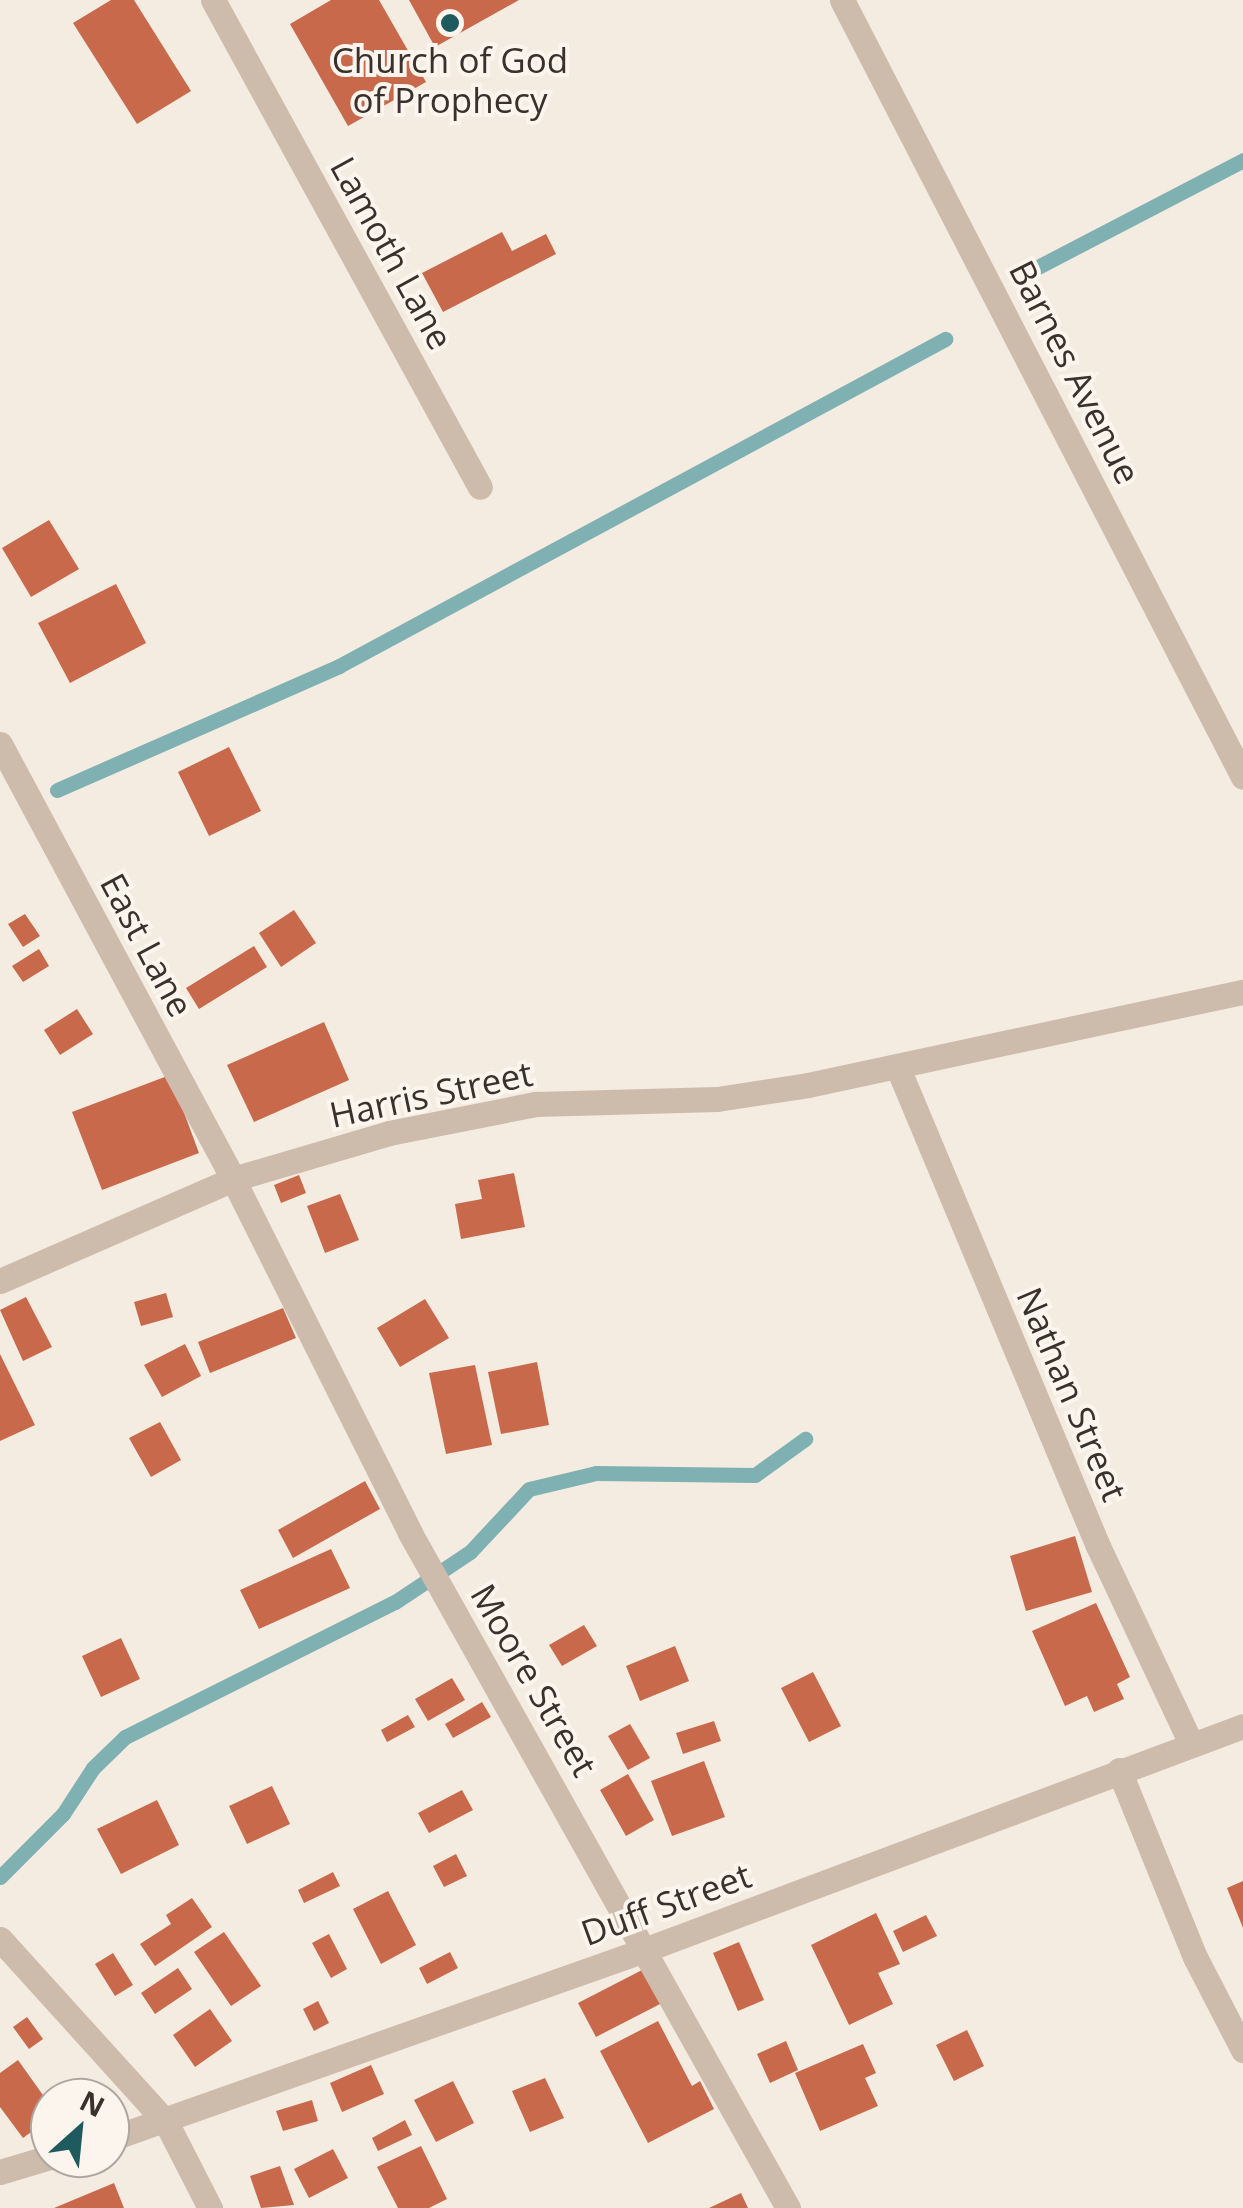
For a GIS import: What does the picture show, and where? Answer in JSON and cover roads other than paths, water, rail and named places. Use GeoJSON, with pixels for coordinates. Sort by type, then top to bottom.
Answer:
{"type":"FeatureCollection","features":[{"type":"Feature","properties":{"kind":"street","name":"Lamoth Lane"},"geometry":{"type":"LineString","coordinates":[[213,0],[480,487]]}},
{"type":"Feature","properties":{"kind":"street","name":"Barnes Avenue"},"geometry":{"type":"LineString","coordinates":[[842,0],[1243,777]]}},
{"type":"Feature","properties":{"kind":"street","name":"East Lane"},"geometry":{"type":"LineString","coordinates":[[0,744],[233,1179]]}},
{"type":"Feature","properties":{"kind":"street","name":"Harris Street"},"geometry":{"type":"LineString","coordinates":[[0,1280],[233,1179],[389,1133],[536,1104],[716,1099],[898,1068],[1243,992]]}},
{"type":"Feature","properties":{"kind":"street","name":"Nathan Street"},"geometry":{"type":"LineString","coordinates":[[898,1068],[1098,1546],[1191,1744]]}},
{"type":"Feature","properties":{"kind":"street","name":"Moore Street"},"geometry":{"type":"LineString","coordinates":[[233,1179],[422,1554],[647,1948],[788,2208]]}},
{"type":"Feature","properties":{"kind":"street","name":"Duff Street"},"geometry":{"type":"LineString","coordinates":[[130,2133],[647,1948],[1243,1726]]}},
{"type":"Feature","properties":{"kind":"street"},"geometry":{"type":"LineString","coordinates":[[1119,1770],[1195,1957],[1243,2050]]}},
{"type":"Feature","properties":{"kind":"street"},"geometry":{"type":"LineString","coordinates":[[0,1939],[166,2122],[210,2208]]}},
{"type":"Feature","properties":{"kind":"street"},"geometry":{"type":"LineString","coordinates":[[0,2172],[30,2163]]}},
{"type":"Feature","properties":{"kind":"waterway"},"geometry":{"type":"LineString","coordinates":[[1032,270],[1243,160]]}},
{"type":"Feature","properties":{"kind":"waterway"},"geometry":{"type":"LineString","coordinates":[[57,790],[339,666],[945,339]]}},
{"type":"Feature","properties":{"kind":"waterway"},"geometry":{"type":"LineString","coordinates":[[0,1877],[63,1814],[93,1768],[125,1737],[395,1602],[470,1552],[529,1489],[596,1473],[755,1475],[805,1439]]}},
{"type":"Feature","properties":{"kind":"place","name":"Church of God of Prophecy"},"geometry":{"type":"Point","coordinates":[450,23]}}]}
